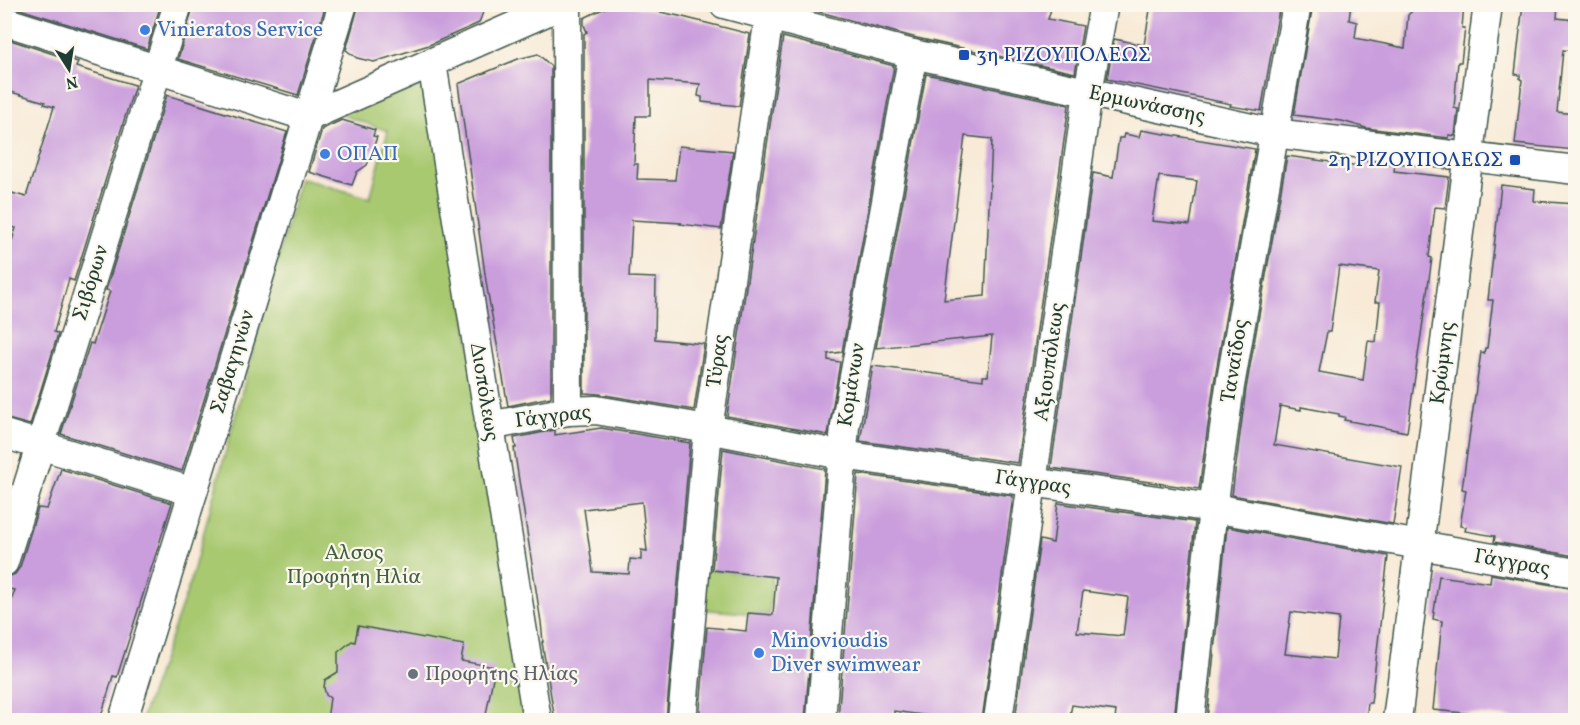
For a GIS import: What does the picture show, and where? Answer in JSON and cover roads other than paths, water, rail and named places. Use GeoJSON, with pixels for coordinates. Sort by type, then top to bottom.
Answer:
{"type":"FeatureCollection","features":[{"type":"Feature","properties":{"kind":"street","name":"Σιβόρων"},"geometry":{"type":"LineString","coordinates":[[4,562],[178,4]]}},
{"type":"Feature","properties":{"kind":"street","name":"Σαβαγηνών"},"geometry":{"type":"LineString","coordinates":[[123,720],[343,4]]}},
{"type":"Feature","properties":{"kind":"street"},"geometry":{"type":"LineString","coordinates":[[503,32],[512,4]]}},
{"type":"Feature","properties":{"kind":"street"},"geometry":{"type":"LineString","coordinates":[[4,21],[308,117],[566,4],[568,411]]}},
{"type":"Feature","properties":{"kind":"street","name":"Ερμωνάσσης"},"geometry":{"type":"LineString","coordinates":[[724,4],[770,10],[913,54],[1274,132],[1575,170]]}},
{"type":"Feature","properties":{"kind":"street","name":"Αξιουπόλεως"},"geometry":{"type":"LineString","coordinates":[[998,720],[1088,92],[1104,4]]}},
{"type":"Feature","properties":{"kind":"street","name":"Ταναΐδος"},"geometry":{"type":"LineString","coordinates":[[1190,720],[1213,508],[1230,386],[1297,4]]}},
{"type":"Feature","properties":{"kind":"street","name":"Κρώμνης"},"geometry":{"type":"LineString","coordinates":[[1402,720],[1419,547],[1488,4]]}},
{"type":"Feature","properties":{"kind":"street","name":"Τύρας"},"geometry":{"type":"LineString","coordinates":[[682,720],[708,429],[770,10]]}},
{"type":"Feature","properties":{"kind":"street","name":"Κομάνων"},"geometry":{"type":"LineString","coordinates":[[820,720],[845,426],[863,316],[913,54]]}},
{"type":"Feature","properties":{"kind":"street","name":"Διοπόλεως"},"geometry":{"type":"LineString","coordinates":[[432,63],[537,720]]}},
{"type":"Feature","properties":{"kind":"street","name":"Γάγγρας"},"geometry":{"type":"LineString","coordinates":[[489,426],[568,411],[596,410],[842,455],[1213,508],[1419,547],[1575,573]]}},
{"type":"Feature","properties":{"kind":"street"},"geometry":{"type":"LineString","coordinates":[[4,434],[193,492]]}},
{"type":"Feature","properties":{"kind":"place","name":"Vinieratos Service"},"geometry":{"type":"Point","coordinates":[145,30]}},
{"type":"Feature","properties":{"kind":"place","name":"3η ΡΙΖΟΥΠΟΛΕΩΣ"},"geometry":{"type":"Point","coordinates":[964,55]}},
{"type":"Feature","properties":{"kind":"place","name":"ΟΠΑΠ"},"geometry":{"type":"Point","coordinates":[325,154]}},
{"type":"Feature","properties":{"kind":"place","name":"2η ΡΙΖΟΥΠΟΛΕΩΣ"},"geometry":{"type":"Point","coordinates":[1515,160]}},
{"type":"Feature","properties":{"kind":"place","name":"Minovioudis Diver swimwear"},"geometry":{"type":"Point","coordinates":[759,653]}},
{"type":"Feature","properties":{"kind":"place","name":"Προφήτης Ηλίας"},"geometry":{"type":"Point","coordinates":[413,674]}},
{"type":"Feature","properties":{"kind":"park label","name":"Αλσος Προφήτη Ηλία"},"geometry":{"type":"Point","coordinates":[354,565]}}]}
